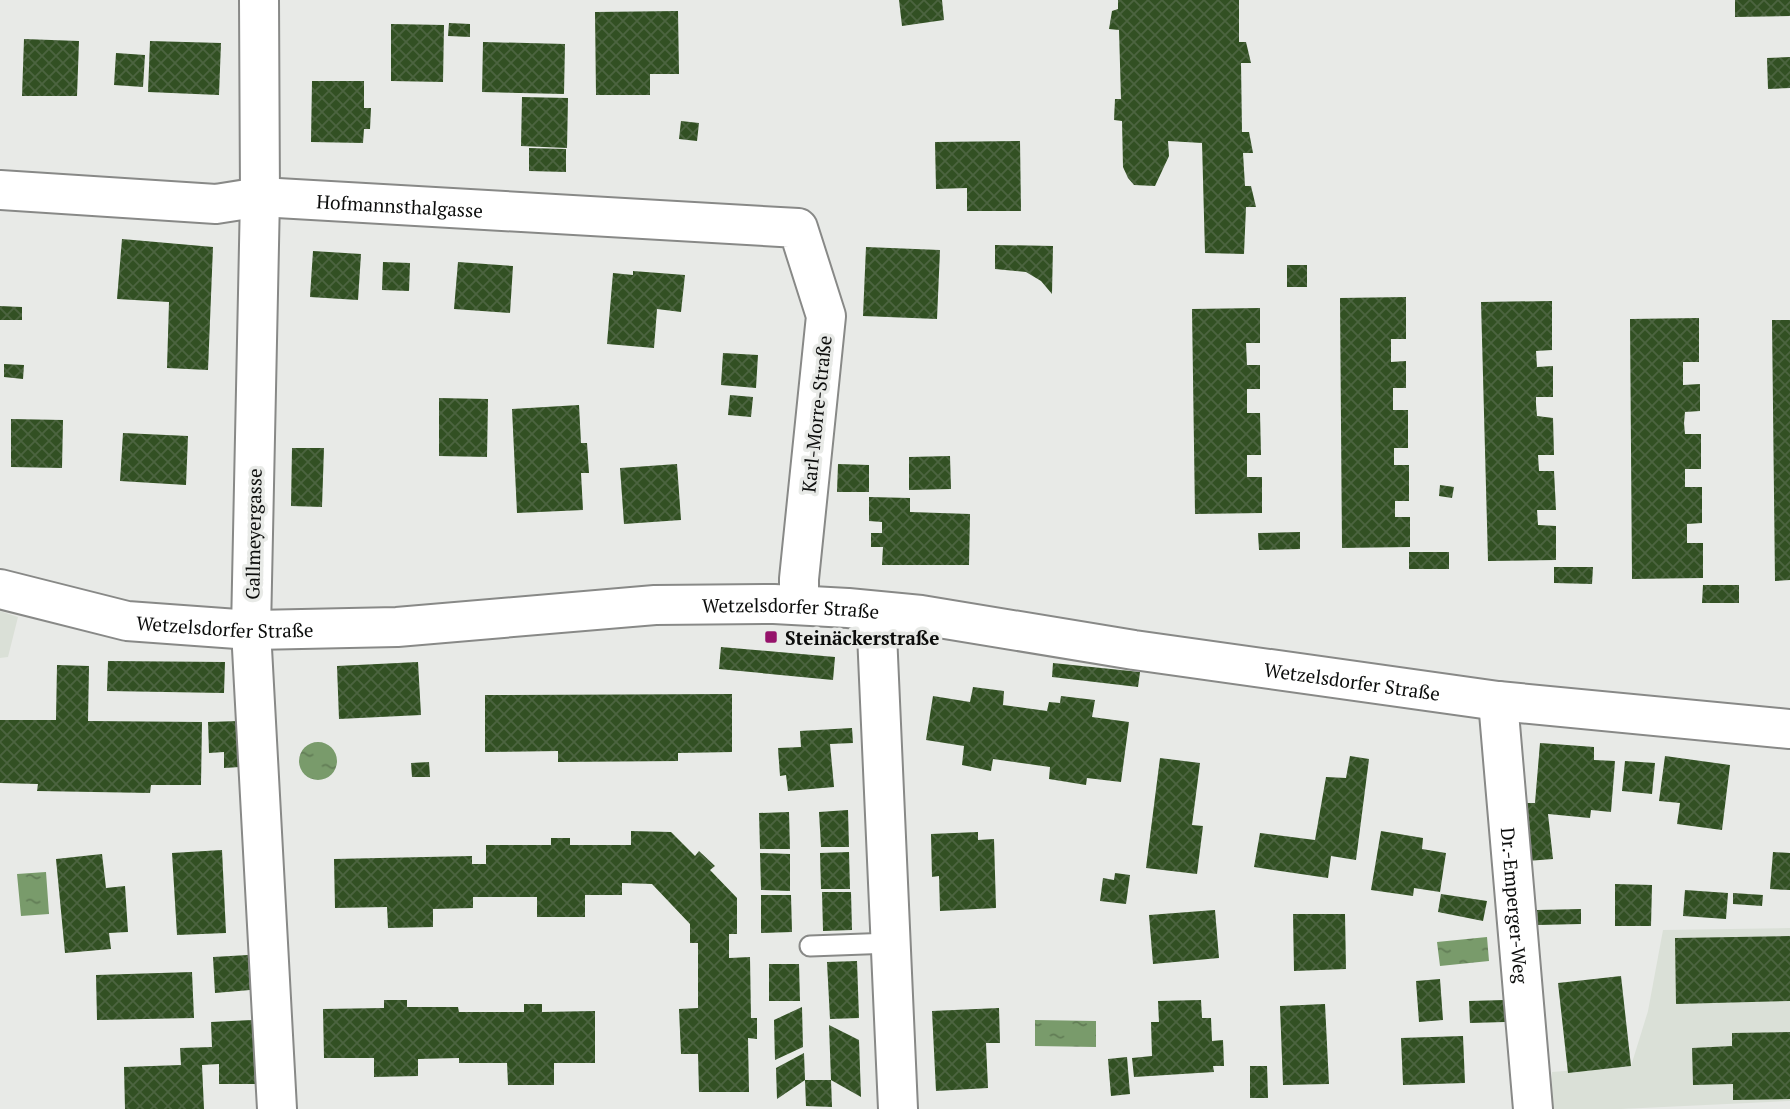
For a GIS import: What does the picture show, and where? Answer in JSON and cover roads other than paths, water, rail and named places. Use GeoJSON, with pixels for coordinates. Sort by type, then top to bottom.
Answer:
{"type":"FeatureCollection","features":[{"type":"Feature","properties":{"kind":"street","name":"Gallmeyergasse"},"geometry":{"type":"LineString","coordinates":[[259,0],[260,197],[251,630],[277,1109]]}},
{"type":"Feature","properties":{"kind":"street","name":"Hofmannsthalgasse"},"geometry":{"type":"LineString","coordinates":[[0,190],[216,204],[260,197],[798,228]]}},
{"type":"Feature","properties":{"kind":"street","name":"Karl-Morre-Straße"},"geometry":{"type":"LineString","coordinates":[[798,228],[826,316],[799,579],[799,604]]}},
{"type":"Feature","properties":{"kind":"street","name":"Wetzelsdorfer Straße"},"geometry":{"type":"LineString","coordinates":[[0,589],[127,621],[251,630],[397,627],[655,605],[799,604],[920,615],[1133,650],[1498,701],[1790,729]]}},
{"type":"Feature","properties":{"kind":"street"},"geometry":{"type":"LineString","coordinates":[[877,611],[898,1109]]}},
{"type":"Feature","properties":{"kind":"street","name":"Dr.-Emperger-Weg"},"geometry":{"type":"LineString","coordinates":[[1498,701],[1533,1109]]}},
{"type":"Feature","properties":{"kind":"lane"},"geometry":{"type":"LineString","coordinates":[[810,946],[892,943]]}},
{"type":"Feature","properties":{"kind":"water"},"geometry":{"type":"Polygon","coordinates":[[[318,742],[331,748],[337,761],[331,774],[318,780],[305,774],[299,761],[305,748],[318,742]]]}},
{"type":"Feature","properties":{"kind":"water"},"geometry":{"type":"Polygon","coordinates":[[[46,872],[49,914],[21,916],[17,874],[46,872]]]}},
{"type":"Feature","properties":{"kind":"water"},"geometry":{"type":"Polygon","coordinates":[[[1487,937],[1489,961],[1440,966],[1437,942],[1487,937]]]}},
{"type":"Feature","properties":{"kind":"water"},"geometry":{"type":"Polygon","coordinates":[[[1035,1020],[1096,1021],[1096,1047],[1035,1046],[1035,1020]]]}},
{"type":"Feature","properties":{"kind":"place","name":"Steinäckerstraße"},"geometry":{"type":"Point","coordinates":[771,637]}}]}
